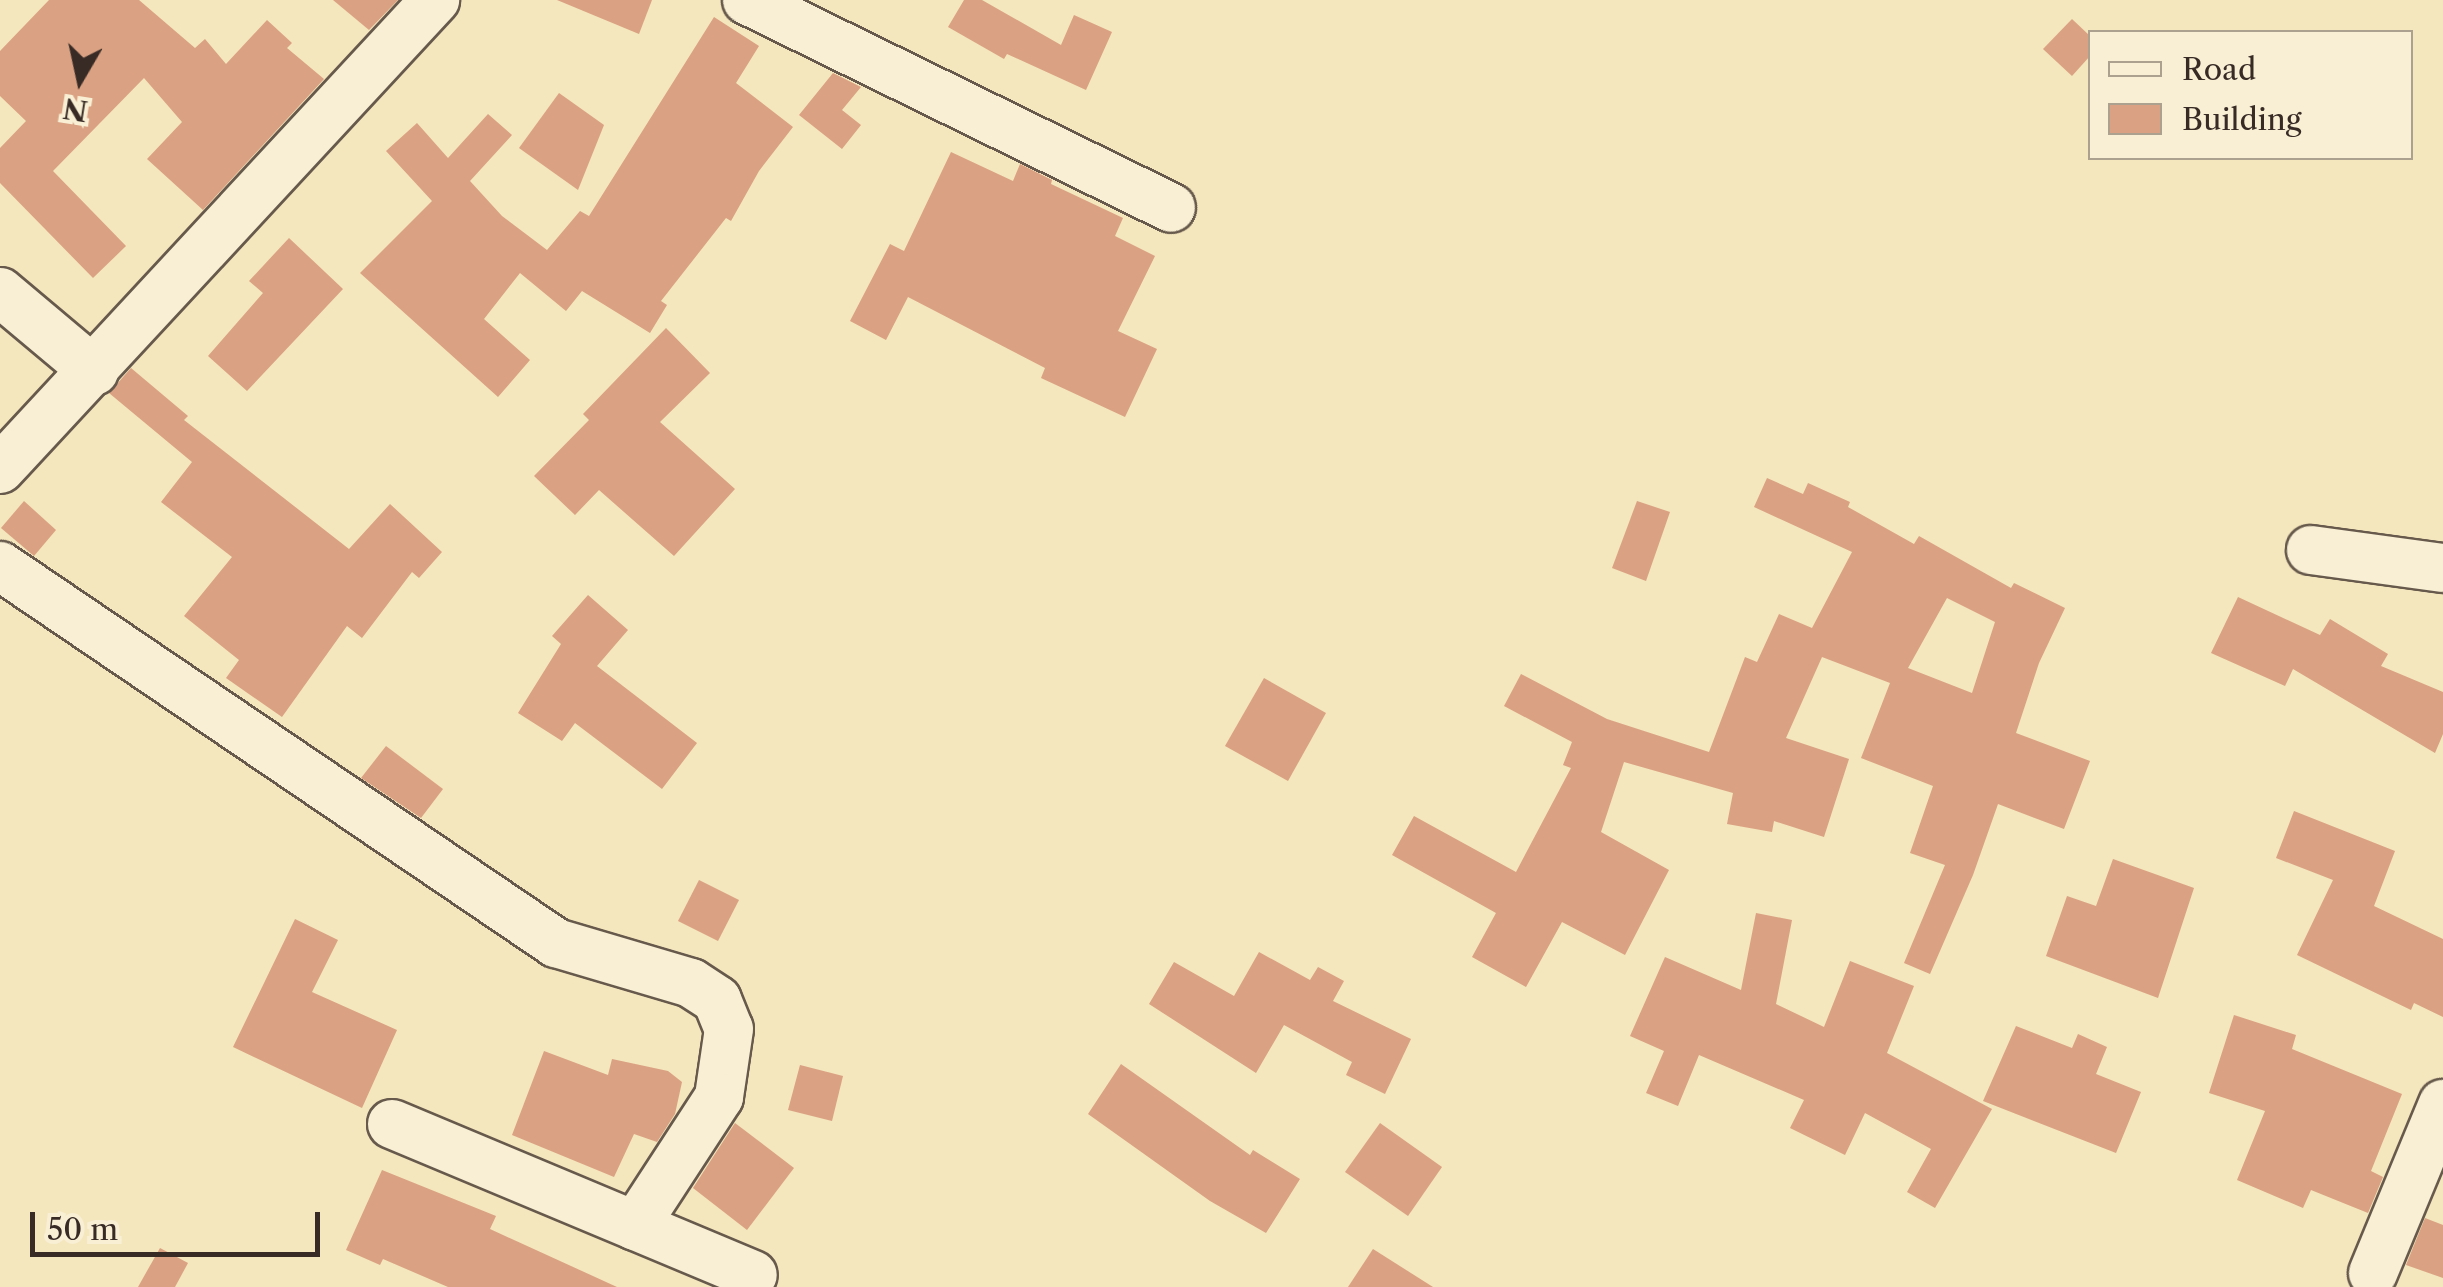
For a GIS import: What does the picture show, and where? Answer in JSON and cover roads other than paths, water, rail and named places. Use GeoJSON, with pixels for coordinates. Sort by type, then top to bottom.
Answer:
{"type":"FeatureCollection","features":[{"type":"Feature","properties":{"kind":"street"},"geometry":{"type":"LineString","coordinates":[[0,469],[436,0]]}},
{"type":"Feature","properties":{"kind":"street"},"geometry":{"type":"LineString","coordinates":[[747,0],[1172,208]]}},
{"type":"Feature","properties":{"kind":"street"},"geometry":{"type":"LineString","coordinates":[[0,292],[94,371]]}},
{"type":"Feature","properties":{"kind":"street"},"geometry":{"type":"LineString","coordinates":[[2311,550],[2443,568]]}},
{"type":"Feature","properties":{"kind":"street"},"geometry":{"type":"LineString","coordinates":[[0,566],[556,944],[691,983],[718,1000],[728,1029],[719,1096],[635,1226]]}},
{"type":"Feature","properties":{"kind":"street"},"geometry":{"type":"LineString","coordinates":[[2373,1274],[2443,1104]]}},
{"type":"Feature","properties":{"kind":"street"},"geometry":{"type":"LineString","coordinates":[[392,1124],[752,1275]]}}]}
